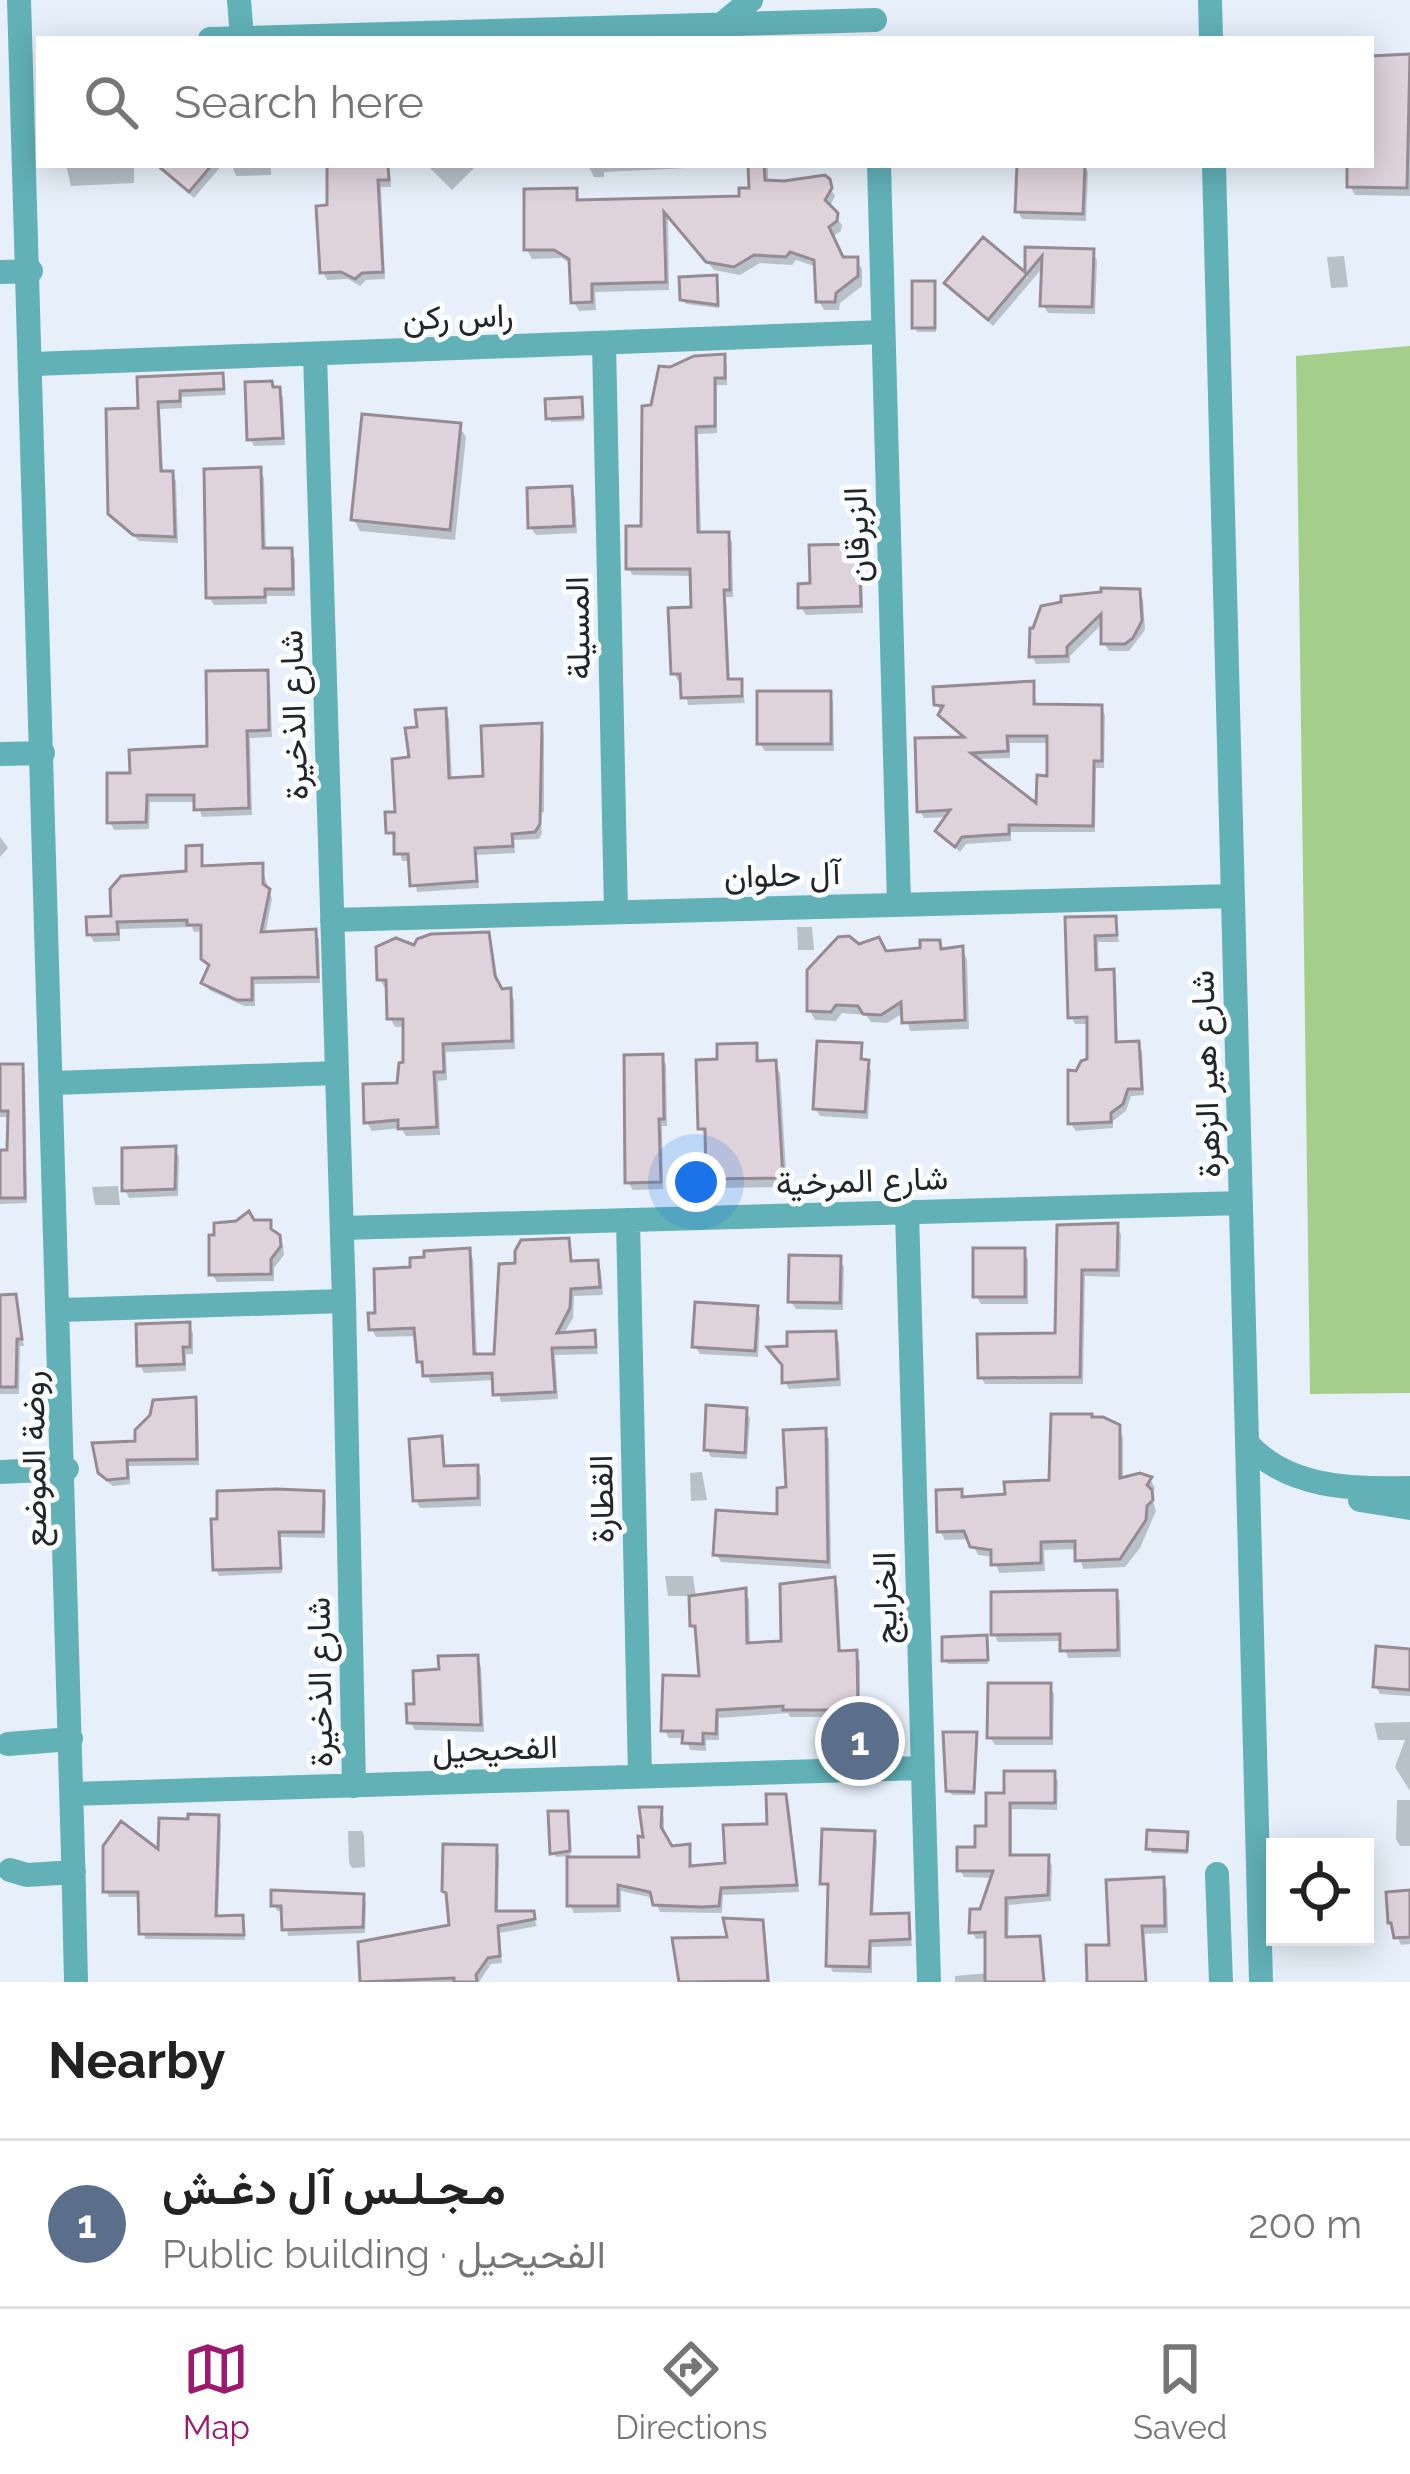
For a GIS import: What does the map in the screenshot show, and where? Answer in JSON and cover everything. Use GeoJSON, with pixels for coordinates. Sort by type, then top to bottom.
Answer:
{"type":"FeatureCollection","features":[{"type":"Feature","properties":{"kind":"street","name":"روضة الموضع"},"geometry":{"type":"LineString","coordinates":[[19,0],[30,44],[31,272],[67,1469],[76,1982]]}},
{"type":"Feature","properties":{"kind":"street"},"geometry":{"type":"LineString","coordinates":[[239,0],[242,36]]}},
{"type":"Feature","properties":{"kind":"street"},"geometry":{"type":"LineString","coordinates":[[625,27],[626,0]]}},
{"type":"Feature","properties":{"kind":"street"},"geometry":{"type":"LineString","coordinates":[[722,24],[751,0]]}},
{"type":"Feature","properties":{"kind":"street"},"geometry":{"type":"LineString","coordinates":[[1210,0],[1210,36]]}},
{"type":"Feature","properties":{"kind":"street"},"geometry":{"type":"LineString","coordinates":[[312,36],[875,20]]}},
{"type":"Feature","properties":{"kind":"street","name":"الزبرقان"},"geometry":{"type":"LineString","coordinates":[[879,168],[899,904]]}},
{"type":"Feature","properties":{"kind":"street","name":"شارع هير الزهرة"},"geometry":{"type":"LineString","coordinates":[[1214,168],[1261,1971]]}},
{"type":"Feature","properties":{"kind":"street"},"geometry":{"type":"LineString","coordinates":[[0,272],[31,272]]}},
{"type":"Feature","properties":{"kind":"street","name":"راس ركن"},"geometry":{"type":"LineString","coordinates":[[34,364],[884,332]]}},
{"type":"Feature","properties":{"kind":"street","name":"المسيلة"},"geometry":{"type":"LineString","coordinates":[[604,343],[616,912]]}},
{"type":"Feature","properties":{"kind":"street","name":"شارع الذخيرة"},"geometry":{"type":"LineString","coordinates":[[315,354],[354,1786]]}},
{"type":"Feature","properties":{"kind":"street"},"geometry":{"type":"LineString","coordinates":[[0,754],[43,753]]}},
{"type":"Feature","properties":{"kind":"street","name":"آل حلوان"},"geometry":{"type":"LineString","coordinates":[[332,920],[1233,896]]}},
{"type":"Feature","properties":{"kind":"street"},"geometry":{"type":"LineString","coordinates":[[54,1083],[337,1073]]}},
{"type":"Feature","properties":{"kind":"street","name":"شارع المرخية"},"geometry":{"type":"LineString","coordinates":[[342,1228],[1241,1202]]}},
{"type":"Feature","properties":{"kind":"street","name":"الخرايج"},"geometry":{"type":"LineString","coordinates":[[907,1212],[929,1982]]}},
{"type":"Feature","properties":{"kind":"street","name":"القطارة"},"geometry":{"type":"LineString","coordinates":[[628,1220],[640,1776]]}},
{"type":"Feature","properties":{"kind":"street"},"geometry":{"type":"LineString","coordinates":[[62,1310],[344,1301]]}},
{"type":"Feature","properties":{"kind":"street"},"geometry":{"type":"LineString","coordinates":[[1247,1443],[1261,1458],[1294,1477],[1410,1488]]}},
{"type":"Feature","properties":{"kind":"street"},"geometry":{"type":"LineString","coordinates":[[0,1472],[67,1469]]}},
{"type":"Feature","properties":{"kind":"street"},"geometry":{"type":"LineString","coordinates":[[1247,1489],[1283,1482],[1347,1499],[1410,1508]]}},
{"type":"Feature","properties":{"kind":"street"},"geometry":{"type":"LineString","coordinates":[[8,1744],[71,1739]]}},
{"type":"Feature","properties":{"kind":"street","name":"الفحيحيل"},"geometry":{"type":"LineString","coordinates":[[72,1794],[921,1768]]}},
{"type":"Feature","properties":{"kind":"street"},"geometry":{"type":"LineString","coordinates":[[10,1870],[27,1875],[74,1872]]}},
{"type":"Feature","properties":{"kind":"street"},"geometry":{"type":"LineString","coordinates":[[1217,1874],[1221,1973],[1261,1971]]}},
{"type":"Feature","properties":{"kind":"green space"},"geometry":{"type":"Polygon","coordinates":[[[1410,346],[1410,1393],[1310,1394],[1296,356],[1410,346]]]}},
{"type":"Feature","properties":{"kind":"building"},"geometry":{"type":"Polygon","coordinates":[[[1410,54],[1407,188],[1347,187],[1347,168],[1374,168],[1374,56],[1410,54]]]}},
{"type":"Feature","properties":{"kind":"building"},"geometry":{"type":"Polygon","coordinates":[[[161,168],[209,168],[189,192],[161,168]]]}},
{"type":"Feature","properties":{"kind":"building"},"geometry":{"type":"Polygon","coordinates":[[[327,168],[388,168],[389,180],[378,180],[383,272],[362,273],[355,279],[341,272],[320,273],[316,206],[327,205],[327,168]]]}},
{"type":"Feature","properties":{"kind":"building"},"geometry":{"type":"Polygon","coordinates":[[[748,168],[764,168],[765,180],[825,175],[830,179],[832,188],[825,200],[838,213],[829,227],[843,257],[858,257],[858,276],[836,293],[835,302],[816,302],[814,260],[790,252],[786,257],[754,255],[734,267],[706,262],[664,212],[666,282],[592,284],[592,302],[571,303],[569,259],[554,250],[524,250],[524,189],[577,188],[577,200],[739,196],[739,188],[749,188],[748,168]]]}},
{"type":"Feature","properties":{"kind":"building"},"geometry":{"type":"Polygon","coordinates":[[[1017,168],[1085,168],[1083,214],[1015,212],[1017,168]]]}},
{"type":"Feature","properties":{"kind":"building"},"geometry":{"type":"Polygon","coordinates":[[[983,237],[1025,272],[1025,247],[1094,249],[1092,307],[1040,306],[1042,256],[988,320],[944,283],[983,237]]]}},
{"type":"Feature","properties":{"kind":"building"},"geometry":{"type":"Polygon","coordinates":[[[717,275],[718,305],[680,300],[679,277],[717,275]]]}},
{"type":"Feature","properties":{"kind":"building"},"geometry":{"type":"Polygon","coordinates":[[[912,281],[935,281],[935,328],[912,328],[912,281]]]}},
{"type":"Feature","properties":{"kind":"building"},"geometry":{"type":"Polygon","coordinates":[[[725,354],[725,378],[715,378],[715,426],[696,427],[698,532],[729,532],[730,590],[724,590],[728,679],[742,679],[742,696],[681,698],[680,674],[671,674],[668,608],[691,607],[690,569],[626,569],[626,526],[641,526],[642,406],[651,405],[659,366],[725,354]]]}},
{"type":"Feature","properties":{"kind":"building"},"geometry":{"type":"Polygon","coordinates":[[[223,373],[224,389],[180,391],[180,401],[158,402],[161,471],[173,471],[175,537],[133,535],[108,514],[106,409],[138,408],[137,377],[223,373]]]}},
{"type":"Feature","properties":{"kind":"building"},"geometry":{"type":"Polygon","coordinates":[[[272,381],[273,387],[280,387],[283,438],[247,440],[245,382],[272,381]]]}},
{"type":"Feature","properties":{"kind":"building"},"geometry":{"type":"Polygon","coordinates":[[[582,397],[583,417],[546,419],[545,399],[582,397]]]}},
{"type":"Feature","properties":{"kind":"building"},"geometry":{"type":"Polygon","coordinates":[[[362,414],[461,423],[450,530],[351,520],[362,414]]]}},
{"type":"Feature","properties":{"kind":"building"},"geometry":{"type":"Polygon","coordinates":[[[261,467],[263,548],[292,548],[293,589],[265,589],[265,597],[206,598],[204,469],[261,467]]]}},
{"type":"Feature","properties":{"kind":"building"},"geometry":{"type":"Polygon","coordinates":[[[572,486],[574,526],[528,528],[527,488],[572,486]]]}},
{"type":"Feature","properties":{"kind":"building"},"geometry":{"type":"Polygon","coordinates":[[[859,544],[861,606],[798,608],[798,584],[810,583],[809,545],[859,544]]]}},
{"type":"Feature","properties":{"kind":"building"},"geometry":{"type":"Polygon","coordinates":[[[1101,588],[1140,589],[1142,621],[1133,638],[1125,644],[1101,644],[1101,614],[1067,647],[1067,656],[1029,657],[1030,628],[1041,606],[1061,602],[1061,596],[1101,592],[1101,588]]]}},
{"type":"Feature","properties":{"kind":"building"},"geometry":{"type":"Polygon","coordinates":[[[268,670],[269,730],[247,731],[249,808],[194,810],[194,795],[147,795],[146,822],[107,823],[107,773],[130,773],[129,750],[207,746],[206,671],[268,670]]]}},
{"type":"Feature","properties":{"kind":"building"},"geometry":{"type":"Polygon","coordinates":[[[1034,681],[1034,704],[1102,705],[1102,761],[1094,761],[1093,826],[1009,825],[1009,834],[962,837],[955,847],[935,831],[950,810],[917,812],[915,738],[964,737],[938,715],[943,706],[934,705],[933,687],[1034,681]],[[1007,736],[1008,751],[971,753],[1036,803],[1037,775],[1047,776],[1047,736],[1007,736]]]}},
{"type":"Feature","properties":{"kind":"building"},"geometry":{"type":"Polygon","coordinates":[[[757,691],[831,691],[831,744],[757,744],[757,691]]]}},
{"type":"Feature","properties":{"kind":"building"},"geometry":{"type":"Polygon","coordinates":[[[446,708],[449,778],[483,776],[481,726],[542,723],[540,824],[535,832],[512,834],[513,846],[475,848],[477,881],[410,886],[408,854],[394,854],[394,833],[386,833],[385,812],[395,812],[392,759],[409,757],[405,728],[417,727],[415,710],[446,708]]]}},
{"type":"Feature","properties":{"kind":"building"},"geometry":{"type":"Polygon","coordinates":[[[202,845],[202,866],[263,863],[263,884],[270,889],[261,932],[316,929],[318,977],[252,978],[252,1000],[237,1000],[201,983],[209,965],[201,959],[201,925],[187,925],[187,920],[117,922],[118,934],[87,935],[86,917],[111,916],[110,889],[121,876],[186,871],[186,846],[202,845]]]}},
{"type":"Feature","properties":{"kind":"building"},"geometry":{"type":"Polygon","coordinates":[[[1116,916],[1117,935],[1095,936],[1096,970],[1114,969],[1116,1042],[1139,1041],[1142,1089],[1128,1089],[1123,1104],[1111,1113],[1111,1122],[1068,1124],[1068,1070],[1076,1071],[1087,1059],[1087,1017],[1068,1018],[1065,917],[1116,916]]]}},
{"type":"Feature","properties":{"kind":"building"},"geometry":{"type":"Polygon","coordinates":[[[489,932],[495,976],[502,989],[511,988],[512,1041],[443,1044],[444,1072],[434,1072],[437,1127],[398,1129],[398,1120],[364,1123],[363,1084],[397,1083],[403,1062],[403,1019],[387,1019],[386,980],[377,980],[376,947],[396,938],[414,945],[431,934],[489,932]]]}},
{"type":"Feature","properties":{"kind":"building"},"geometry":{"type":"Polygon","coordinates":[[[849,936],[859,944],[879,937],[886,951],[920,948],[920,940],[940,940],[941,949],[963,946],[965,1020],[902,1023],[901,1002],[881,1015],[863,1014],[858,1006],[807,1011],[807,970],[838,937],[849,936]]]}},
{"type":"Feature","properties":{"kind":"building"},"geometry":{"type":"Polygon","coordinates":[[[817,1041],[862,1043],[861,1059],[869,1060],[865,1112],[813,1109],[817,1041]]]}},
{"type":"Feature","properties":{"kind":"building"},"geometry":{"type":"Polygon","coordinates":[[[757,1043],[757,1061],[776,1060],[783,1178],[706,1179],[705,1129],[698,1129],[696,1060],[717,1059],[717,1044],[757,1043]]]}},
{"type":"Feature","properties":{"kind":"building"},"geometry":{"type":"Polygon","coordinates":[[[663,1054],[661,1182],[625,1183],[624,1055],[663,1054]]]}},
{"type":"Feature","properties":{"kind":"building"},"geometry":{"type":"Polygon","coordinates":[[[0,1064],[23,1064],[25,1198],[0,1198],[0,1150],[7,1150],[8,1111],[0,1111],[0,1064]]]}},
{"type":"Feature","properties":{"kind":"building"},"geometry":{"type":"Polygon","coordinates":[[[176,1146],[175,1189],[122,1191],[122,1148],[176,1146]]]}},
{"type":"Feature","properties":{"kind":"building"},"geometry":{"type":"Polygon","coordinates":[[[249,1211],[254,1220],[271,1220],[271,1229],[280,1235],[271,1274],[209,1275],[209,1235],[214,1235],[214,1223],[236,1221],[249,1211]]]}},
{"type":"Feature","properties":{"kind":"building"},"geometry":{"type":"Polygon","coordinates":[[[1118,1223],[1117,1270],[1082,1270],[1080,1377],[978,1378],[977,1334],[1055,1333],[1057,1225],[1118,1223]]]}},
{"type":"Feature","properties":{"kind":"building"},"geometry":{"type":"Polygon","coordinates":[[[569,1238],[571,1261],[598,1260],[600,1287],[571,1289],[570,1308],[557,1333],[595,1330],[596,1347],[552,1348],[555,1392],[493,1395],[492,1373],[423,1376],[414,1328],[369,1330],[368,1313],[375,1313],[374,1269],[410,1267],[410,1258],[424,1257],[424,1251],[470,1248],[474,1354],[494,1354],[499,1264],[515,1263],[521,1240],[569,1238]]]}},
{"type":"Feature","properties":{"kind":"building"},"geometry":{"type":"Polygon","coordinates":[[[973,1248],[1025,1248],[1025,1297],[973,1297],[973,1248]]]}},
{"type":"Feature","properties":{"kind":"building"},"geometry":{"type":"Polygon","coordinates":[[[789,1255],[841,1256],[840,1303],[788,1302],[789,1255]]]}},
{"type":"Feature","properties":{"kind":"building"},"geometry":{"type":"Polygon","coordinates":[[[16,1294],[22,1339],[17,1339],[16,1387],[0,1387],[0,1295],[16,1294]]]}},
{"type":"Feature","properties":{"kind":"building"},"geometry":{"type":"Polygon","coordinates":[[[695,1302],[758,1306],[755,1351],[692,1347],[695,1302]]]}},
{"type":"Feature","properties":{"kind":"building"},"geometry":{"type":"Polygon","coordinates":[[[190,1322],[184,1364],[137,1366],[136,1324],[190,1322]]]}},
{"type":"Feature","properties":{"kind":"building"},"geometry":{"type":"Polygon","coordinates":[[[836,1331],[838,1379],[782,1383],[782,1365],[767,1347],[787,1346],[787,1332],[836,1331]]]}},
{"type":"Feature","properties":{"kind":"building"},"geometry":{"type":"Polygon","coordinates":[[[196,1397],[197,1459],[127,1460],[128,1478],[107,1480],[98,1473],[92,1443],[135,1441],[135,1430],[150,1415],[153,1400],[196,1397]]]}},
{"type":"Feature","properties":{"kind":"building"},"geometry":{"type":"Polygon","coordinates":[[[706,1405],[747,1408],[745,1453],[704,1450],[706,1405]]]}},
{"type":"Feature","properties":{"kind":"building"},"geometry":{"type":"Polygon","coordinates":[[[1051,1414],[1092,1414],[1120,1425],[1120,1478],[1140,1473],[1152,1477],[1147,1485],[1153,1500],[1147,1506],[1146,1520],[1120,1559],[1075,1561],[1075,1541],[1041,1542],[1041,1563],[991,1565],[991,1550],[970,1547],[964,1531],[937,1532],[936,1490],[962,1489],[962,1497],[1005,1494],[1004,1482],[1049,1480],[1051,1414]]]}},
{"type":"Feature","properties":{"kind":"building"},"geometry":{"type":"Polygon","coordinates":[[[826,1428],[828,1562],[713,1555],[716,1510],[777,1514],[777,1488],[786,1487],[783,1430],[826,1428]]]}},
{"type":"Feature","properties":{"kind":"building"},"geometry":{"type":"Polygon","coordinates":[[[442,1436],[444,1466],[478,1465],[478,1498],[413,1501],[409,1439],[442,1436]]]}},
{"type":"Feature","properties":{"kind":"building"},"geometry":{"type":"Polygon","coordinates":[[[217,1491],[324,1491],[323,1532],[279,1532],[281,1568],[213,1570],[211,1519],[217,1519],[217,1491]]]}},
{"type":"Feature","properties":{"kind":"building"},"geometry":{"type":"Polygon","coordinates":[[[835,1577],[839,1651],[857,1650],[858,1710],[783,1710],[783,1706],[717,1710],[716,1734],[703,1733],[703,1744],[682,1743],[683,1731],[661,1731],[663,1675],[699,1676],[689,1596],[746,1588],[747,1643],[781,1641],[780,1584],[835,1577]]]}},
{"type":"Feature","properties":{"kind":"building"},"geometry":{"type":"Polygon","coordinates":[[[1117,1590],[1118,1650],[1060,1651],[1060,1634],[991,1635],[991,1592],[1117,1590]]]}},
{"type":"Feature","properties":{"kind":"building"},"geometry":{"type":"Polygon","coordinates":[[[987,1635],[988,1660],[942,1661],[942,1637],[987,1635]]]}},
{"type":"Feature","properties":{"kind":"building"},"geometry":{"type":"Polygon","coordinates":[[[1376,1646],[1410,1649],[1410,1690],[1373,1687],[1376,1646]]]}},
{"type":"Feature","properties":{"kind":"building"},"geometry":{"type":"Polygon","coordinates":[[[478,1655],[481,1725],[407,1723],[406,1704],[414,1704],[413,1671],[439,1669],[438,1656],[478,1655]]]}},
{"type":"Feature","properties":{"kind":"building"},"geometry":{"type":"Polygon","coordinates":[[[988,1683],[1051,1683],[1051,1738],[987,1738],[988,1683]]]}},
{"type":"Feature","properties":{"kind":"building"},"geometry":{"type":"Polygon","coordinates":[[[943,1732],[977,1732],[974,1792],[946,1791],[943,1732]]]}},
{"type":"Feature","properties":{"kind":"building"},"geometry":{"type":"Polygon","coordinates":[[[1004,1771],[1055,1771],[1055,1803],[1010,1803],[1010,1855],[1049,1855],[1048,1895],[1006,1898],[1006,1937],[1040,1936],[1044,1982],[985,1982],[985,1932],[969,1933],[970,1909],[980,1909],[993,1871],[957,1871],[957,1847],[975,1847],[975,1826],[986,1826],[986,1793],[1004,1793],[1004,1771]]]}},
{"type":"Feature","properties":{"kind":"building"},"geometry":{"type":"Polygon","coordinates":[[[766,1794],[786,1794],[797,1885],[721,1888],[719,1906],[702,1907],[653,1905],[650,1892],[618,1885],[618,1906],[567,1906],[567,1857],[639,1857],[638,1836],[643,1837],[639,1807],[662,1807],[661,1827],[672,1846],[690,1844],[690,1866],[725,1863],[723,1825],[767,1824],[766,1794]]]}},
{"type":"Feature","properties":{"kind":"building"},"geometry":{"type":"Polygon","coordinates":[[[548,1811],[568,1811],[570,1851],[550,1854],[548,1811]]]}},
{"type":"Feature","properties":{"kind":"building"},"geometry":{"type":"Polygon","coordinates":[[[188,1814],[219,1815],[216,1916],[243,1915],[244,1935],[139,1934],[138,1892],[103,1892],[103,1846],[121,1821],[158,1849],[159,1818],[188,1819],[188,1814]]]}},
{"type":"Feature","properties":{"kind":"building"},"geometry":{"type":"Polygon","coordinates":[[[822,1829],[875,1831],[871,1914],[909,1913],[910,1939],[870,1941],[869,1967],[826,1966],[828,1884],[820,1884],[822,1829]]]}},
{"type":"Feature","properties":{"kind":"building"},"geometry":{"type":"Polygon","coordinates":[[[1147,1830],[1188,1832],[1187,1851],[1146,1849],[1147,1830]]]}},
{"type":"Feature","properties":{"kind":"building"},"geometry":{"type":"Polygon","coordinates":[[[443,1844],[497,1845],[496,1911],[534,1911],[535,1919],[498,1926],[500,1956],[488,1958],[476,1975],[477,1982],[454,1982],[454,1978],[360,1982],[358,1942],[449,1925],[442,1891],[443,1844]]]}},
{"type":"Feature","properties":{"kind":"building"},"geometry":{"type":"Polygon","coordinates":[[[1164,1877],[1165,1926],[1142,1926],[1146,1982],[1087,1982],[1086,1945],[1109,1945],[1106,1880],[1164,1877]]]}},
{"type":"Feature","properties":{"kind":"building"},"geometry":{"type":"Polygon","coordinates":[[[271,1890],[364,1894],[363,1927],[282,1930],[281,1906],[271,1906],[271,1890]]]}},
{"type":"Feature","properties":{"kind":"building"},"geometry":{"type":"Polygon","coordinates":[[[1410,1890],[1410,1937],[1394,1938],[1386,1892],[1410,1890]]]}},
{"type":"Feature","properties":{"kind":"building"},"geometry":{"type":"Polygon","coordinates":[[[723,1918],[763,1920],[768,1981],[679,1982],[672,1938],[727,1937],[723,1918]]]}},
{"type":"Feature","properties":{"kind":"place","name":"مـجـلـس آل دغـش"},"geometry":{"type":"Point","coordinates":[860,1741]}}]}
